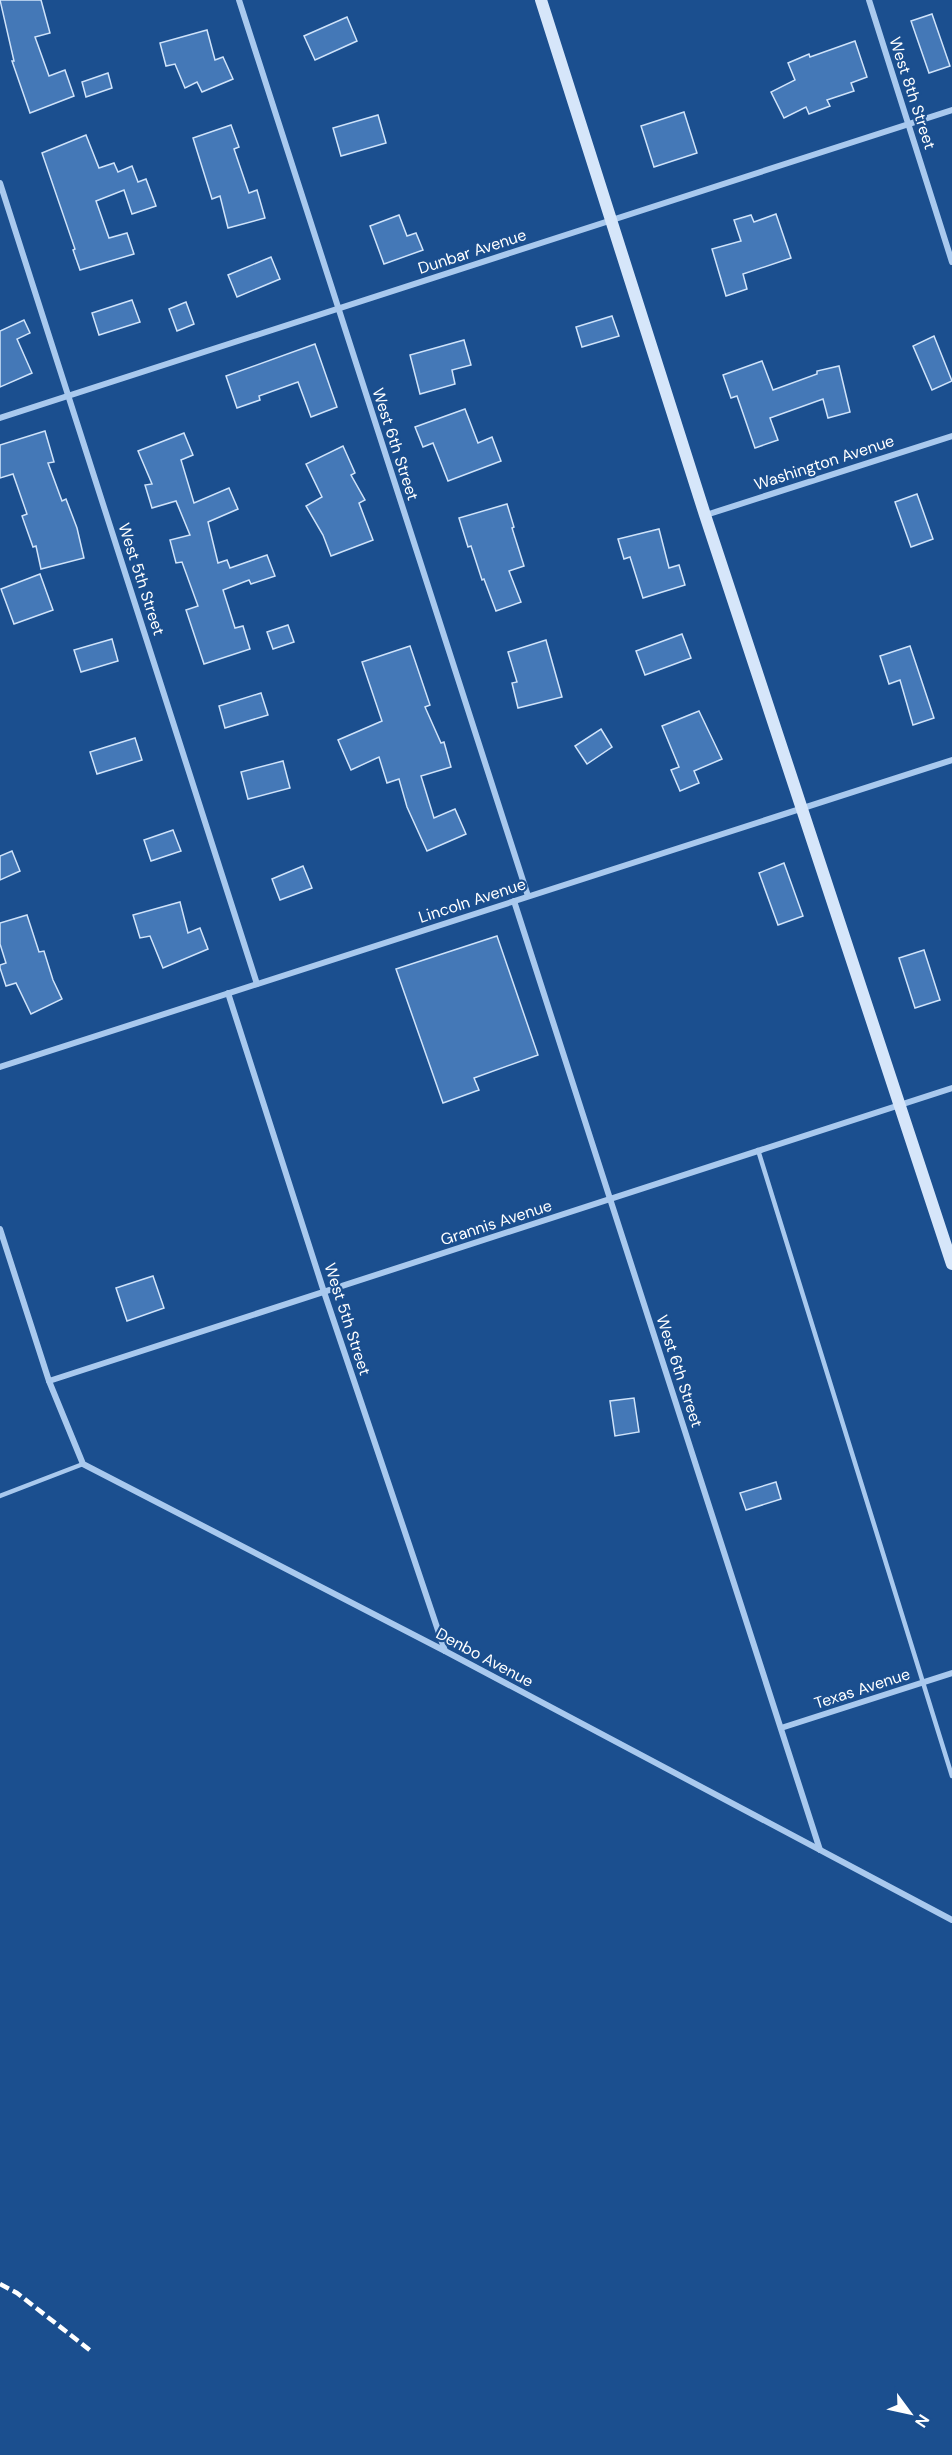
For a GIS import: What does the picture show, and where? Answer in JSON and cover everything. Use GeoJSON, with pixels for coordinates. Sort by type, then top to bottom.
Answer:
{"type":"FeatureCollection","features":[{"type":"Feature","properties":{"kind":"main road"},"geometry":{"type":"LineString","coordinates":[[541,0],[705,515],[952,1264]]}},
{"type":"Feature","properties":{"kind":"street","name":"West 6th Street"},"geometry":{"type":"LineString","coordinates":[[239,0],[528,896]]}},
{"type":"Feature","properties":{"kind":"street","name":"West 8th Street"},"geometry":{"type":"LineString","coordinates":[[869,0],[952,262]]}},
{"type":"Feature","properties":{"kind":"street","name":"Dunbar Avenue"},"geometry":{"type":"LineString","coordinates":[[0,418],[952,110]]}},
{"type":"Feature","properties":{"kind":"street","name":"West 5th Street"},"geometry":{"type":"LineString","coordinates":[[0,183],[257,984]]}},
{"type":"Feature","properties":{"kind":"street","name":"Washington Avenue"},"geometry":{"type":"LineString","coordinates":[[705,515],[952,436]]}},
{"type":"Feature","properties":{"kind":"street","name":"Lincoln Avenue"},"geometry":{"type":"LineString","coordinates":[[0,1067],[952,760]]}},
{"type":"Feature","properties":{"kind":"street","name":"West 6th Street"},"geometry":{"type":"LineString","coordinates":[[514,901],[820,1850]]}},
{"type":"Feature","properties":{"kind":"street","name":"West 5th Street"},"geometry":{"type":"LineString","coordinates":[[228,993],[324,1292],[445,1651]]}},
{"type":"Feature","properties":{"kind":"street","name":"Grannis Avenue"},"geometry":{"type":"LineString","coordinates":[[49,1381],[952,1088]]}},
{"type":"Feature","properties":{"kind":"street"},"geometry":{"type":"LineString","coordinates":[[0,1229],[49,1381],[83,1464]]}},
{"type":"Feature","properties":{"kind":"street","name":"Denbo Avenue"},"geometry":{"type":"LineString","coordinates":[[83,1464],[445,1651],[952,1920]]}},
{"type":"Feature","properties":{"kind":"street","name":"Texas Avenue"},"geometry":{"type":"LineString","coordinates":[[781,1728],[952,1673]]}},
{"type":"Feature","properties":{"kind":"lane"},"geometry":{"type":"LineString","coordinates":[[758,1150],[952,1776]]}},
{"type":"Feature","properties":{"kind":"lane"},"geometry":{"type":"LineString","coordinates":[[0,1496],[83,1464]]}},
{"type":"Feature","properties":{"kind":"building"},"geometry":{"type":"Polygon","coordinates":[[[0,0],[41,0],[50,33],[35,37],[49,76],[65,70],[74,96],[30,113],[12,61],[14,61],[0,0]]]}},
{"type":"Feature","properties":{"kind":"building"},"geometry":{"type":"Polygon","coordinates":[[[932,14],[950,66],[929,73],[911,21],[932,14]]]}},
{"type":"Feature","properties":{"kind":"building"},"geometry":{"type":"Polygon","coordinates":[[[347,17],[357,41],[315,60],[304,36],[347,17]]]}},
{"type":"Feature","properties":{"kind":"building"},"geometry":{"type":"Polygon","coordinates":[[[207,30],[215,60],[223,57],[233,79],[202,92],[197,82],[185,88],[175,64],[166,66],[160,43],[207,30]]]}},
{"type":"Feature","properties":{"kind":"building"},"geometry":{"type":"Polygon","coordinates":[[[855,41],[867,77],[851,83],[854,91],[827,100],[830,106],[809,114],[806,107],[784,118],[771,92],[795,80],[788,63],[809,54],[810,57],[855,41]]]}},
{"type":"Feature","properties":{"kind":"building"},"geometry":{"type":"Polygon","coordinates":[[[108,73],[112,88],[86,97],[82,82],[108,73]]]}},
{"type":"Feature","properties":{"kind":"building"},"geometry":{"type":"Polygon","coordinates":[[[684,112],[697,153],[654,167],[641,126],[684,112]]]}},
{"type":"Feature","properties":{"kind":"building"},"geometry":{"type":"Polygon","coordinates":[[[378,115],[386,143],[341,156],[333,128],[378,115]]]}},
{"type":"Feature","properties":{"kind":"building"},"geometry":{"type":"Polygon","coordinates":[[[231,125],[239,147],[234,149],[249,193],[257,190],[265,218],[228,228],[220,196],[212,199],[193,138],[231,125]]]}},
{"type":"Feature","properties":{"kind":"building"},"geometry":{"type":"Polygon","coordinates":[[[86,135],[99,168],[114,163],[118,172],[132,166],[138,182],[146,179],[156,206],[132,214],[124,190],[96,201],[109,238],[127,233],[134,254],[80,270],[42,153],[86,135]]]}},
{"type":"Feature","properties":{"kind":"building"},"geometry":{"type":"Polygon","coordinates":[[[776,214],[791,258],[743,274],[747,289],[726,296],[712,249],[741,241],[734,220],[751,215],[754,222],[776,214]]]}},
{"type":"Feature","properties":{"kind":"building"},"geometry":{"type":"Polygon","coordinates":[[[399,215],[407,236],[416,233],[423,250],[384,264],[370,226],[399,215]]]}},
{"type":"Feature","properties":{"kind":"building"},"geometry":{"type":"Polygon","coordinates":[[[271,257],[280,279],[237,297],[228,275],[271,257]]]}},
{"type":"Feature","properties":{"kind":"building"},"geometry":{"type":"Polygon","coordinates":[[[132,300],[140,322],[99,335],[92,313],[132,300]]]}},
{"type":"Feature","properties":{"kind":"building"},"geometry":{"type":"Polygon","coordinates":[[[186,302],[194,324],[177,331],[169,309],[186,302]]]}},
{"type":"Feature","properties":{"kind":"building"},"geometry":{"type":"Polygon","coordinates":[[[612,316],[619,336],[582,347],[576,327],[612,316]]]}},
{"type":"Feature","properties":{"kind":"building"},"geometry":{"type":"Polygon","coordinates":[[[24,320],[30,333],[17,339],[32,373],[0,387],[0,331],[24,320]]]}},
{"type":"Feature","properties":{"kind":"building"},"geometry":{"type":"Polygon","coordinates":[[[934,336],[952,381],[932,390],[913,346],[934,336]]]}},
{"type":"Feature","properties":{"kind":"building"},"geometry":{"type":"Polygon","coordinates":[[[464,340],[471,365],[452,370],[455,384],[420,394],[410,355],[464,340]]]}},
{"type":"Feature","properties":{"kind":"building"},"geometry":{"type":"Polygon","coordinates":[[[315,344],[337,407],[311,417],[298,382],[259,396],[260,400],[237,408],[226,376],[315,344]]]}},
{"type":"Feature","properties":{"kind":"building"},"geometry":{"type":"Polygon","coordinates":[[[762,361],[773,390],[817,374],[817,371],[839,366],[850,412],[828,418],[823,399],[770,418],[778,440],[755,448],[737,396],[731,398],[723,375],[762,361]]]}},
{"type":"Feature","properties":{"kind":"building"},"geometry":{"type":"Polygon","coordinates":[[[465,409],[478,443],[492,437],[501,461],[448,481],[433,443],[423,447],[415,427],[465,409]]]}},
{"type":"Feature","properties":{"kind":"building"},"geometry":{"type":"Polygon","coordinates":[[[45,431],[54,462],[48,463],[62,501],[66,499],[77,528],[84,558],[41,569],[36,546],[33,547],[22,516],[27,514],[13,474],[0,478],[0,445],[45,431]]]}},
{"type":"Feature","properties":{"kind":"building"},"geometry":{"type":"Polygon","coordinates":[[[184,433],[193,455],[181,460],[194,503],[229,488],[238,509],[208,522],[218,563],[227,560],[230,568],[267,555],[275,576],[251,584],[249,580],[223,590],[235,628],[243,626],[250,649],[204,664],[186,610],[198,606],[182,562],[176,563],[170,540],[190,535],[176,501],[152,508],[145,485],[152,484],[138,451],[184,433]]]}},
{"type":"Feature","properties":{"kind":"building"},"geometry":{"type":"Polygon","coordinates":[[[343,446],[355,473],[351,475],[365,500],[359,503],[373,540],[331,556],[323,535],[306,506],[322,497],[306,464],[343,446]]]}},
{"type":"Feature","properties":{"kind":"building"},"geometry":{"type":"Polygon","coordinates":[[[917,494],[933,539],[911,547],[895,502],[917,494]]]}},
{"type":"Feature","properties":{"kind":"building"},"geometry":{"type":"Polygon","coordinates":[[[507,504],[524,566],[509,571],[521,602],[496,611],[484,579],[482,580],[471,546],[468,547],[459,518],[507,504]]]}},
{"type":"Feature","properties":{"kind":"building"},"geometry":{"type":"Polygon","coordinates":[[[659,529],[669,568],[679,565],[685,585],[643,598],[630,557],[624,559],[618,539],[659,529]]]}},
{"type":"Feature","properties":{"kind":"building"},"geometry":{"type":"Polygon","coordinates":[[[40,574],[53,610],[14,624],[1,589],[40,574]]]}},
{"type":"Feature","properties":{"kind":"building"},"geometry":{"type":"Polygon","coordinates":[[[288,625],[294,642],[273,649],[267,632],[288,625]]]}},
{"type":"Feature","properties":{"kind":"building"},"geometry":{"type":"Polygon","coordinates":[[[682,634],[691,658],[645,675],[636,651],[682,634]]]}},
{"type":"Feature","properties":{"kind":"building"},"geometry":{"type":"Polygon","coordinates":[[[112,639],[118,661],[81,672],[74,650],[112,639]]]}},
{"type":"Feature","properties":{"kind":"building"},"geometry":{"type":"Polygon","coordinates":[[[546,640],[562,697],[518,708],[512,683],[517,682],[508,652],[546,640]]]}},
{"type":"Feature","properties":{"kind":"building"},"geometry":{"type":"Polygon","coordinates":[[[410,646],[430,705],[425,707],[441,743],[444,742],[451,767],[421,776],[434,818],[455,809],[466,834],[427,851],[407,807],[399,779],[387,783],[379,757],[351,770],[338,740],[382,721],[362,662],[410,646]]]}},
{"type":"Feature","properties":{"kind":"building"},"geometry":{"type":"Polygon","coordinates":[[[910,646],[934,718],[913,725],[900,680],[889,684],[880,656],[910,646]]]}},
{"type":"Feature","properties":{"kind":"building"},"geometry":{"type":"Polygon","coordinates":[[[261,693],[268,715],[225,728],[219,706],[261,693]]]}},
{"type":"Feature","properties":{"kind":"building"},"geometry":{"type":"Polygon","coordinates":[[[699,711],[722,759],[694,771],[699,783],[680,791],[671,770],[679,767],[662,726],[699,711]]]}},
{"type":"Feature","properties":{"kind":"building"},"geometry":{"type":"Polygon","coordinates":[[[601,729],[612,747],[587,764],[575,746],[601,729]]]}},
{"type":"Feature","properties":{"kind":"building"},"geometry":{"type":"Polygon","coordinates":[[[135,738],[142,760],[97,774],[90,752],[135,738]]]}},
{"type":"Feature","properties":{"kind":"building"},"geometry":{"type":"Polygon","coordinates":[[[283,761],[290,788],[248,799],[241,772],[283,761]]]}},
{"type":"Feature","properties":{"kind":"building"},"geometry":{"type":"Polygon","coordinates":[[[173,830],[181,851],[151,861],[144,840],[173,830]]]}},
{"type":"Feature","properties":{"kind":"building"},"geometry":{"type":"Polygon","coordinates":[[[12,851],[20,871],[0,880],[0,856],[12,851]]]}},
{"type":"Feature","properties":{"kind":"building"},"geometry":{"type":"Polygon","coordinates":[[[784,863],[803,916],[778,925],[759,873],[784,863]]]}},
{"type":"Feature","properties":{"kind":"building"},"geometry":{"type":"Polygon","coordinates":[[[303,866],[312,888],[280,900],[272,879],[303,866]]]}},
{"type":"Feature","properties":{"kind":"building"},"geometry":{"type":"Polygon","coordinates":[[[180,902],[188,933],[200,928],[208,949],[163,968],[150,936],[140,938],[133,915],[180,902]]]}},
{"type":"Feature","properties":{"kind":"building"},"geometry":{"type":"Polygon","coordinates":[[[27,915],[39,952],[44,951],[62,999],[31,1014],[16,983],[6,986],[0,968],[0,965],[6,963],[0,944],[0,923],[27,915]]]}},
{"type":"Feature","properties":{"kind":"building"},"geometry":{"type":"Polygon","coordinates":[[[497,936],[538,1055],[474,1078],[479,1090],[443,1103],[396,969],[497,936]]]}},
{"type":"Feature","properties":{"kind":"building"},"geometry":{"type":"Polygon","coordinates":[[[924,950],[940,1000],[915,1008],[899,958],[924,950]]]}},
{"type":"Feature","properties":{"kind":"building"},"geometry":{"type":"Polygon","coordinates":[[[153,1276],[164,1308],[127,1321],[116,1288],[153,1276]]]}},
{"type":"Feature","properties":{"kind":"building"},"geometry":{"type":"Polygon","coordinates":[[[634,1398],[639,1432],[615,1436],[610,1401],[634,1398]]]}},
{"type":"Feature","properties":{"kind":"building"},"geometry":{"type":"Polygon","coordinates":[[[776,1482],[781,1499],[746,1510],[740,1493],[776,1482]]]}},
{"type":"Feature","properties":{"kind":"railway"},"geometry":{"type":"LineString","coordinates":[[0,2284],[17,2293],[91,2351]]}}]}
